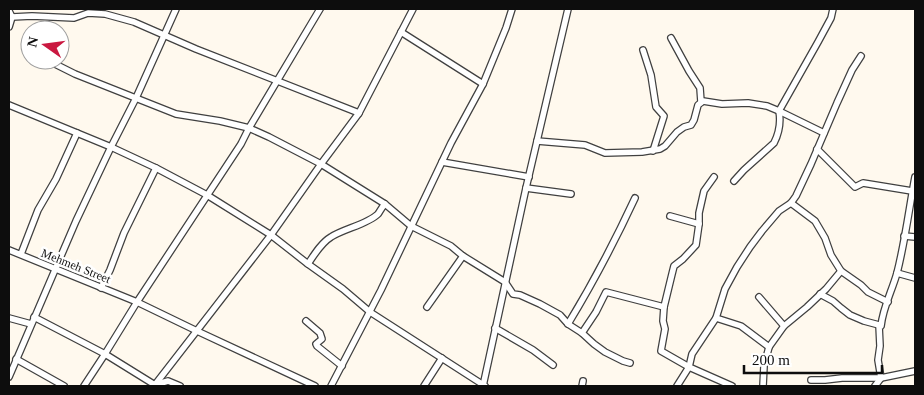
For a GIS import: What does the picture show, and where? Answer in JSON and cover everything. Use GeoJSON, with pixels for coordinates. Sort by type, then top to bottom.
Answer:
{"type":"FeatureCollection","features":[{"type":"Feature","properties":{"kind":"street"},"geometry":{"type":"LineString","coordinates":[[9,377],[76,221],[136,98],[176,9]]}},
{"type":"Feature","properties":{"kind":"street"},"geometry":{"type":"LineString","coordinates":[[155,386],[271,236],[359,113],[413,9]]}},
{"type":"Feature","properties":{"kind":"street"},"geometry":{"type":"LineString","coordinates":[[331,386],[370,312],[459,128],[483,84],[512,9]]}},
{"type":"Feature","properties":{"kind":"street"},"geometry":{"type":"LineString","coordinates":[[9,105],[111,147],[207,195],[271,236],[370,312],[484,386],[505,282],[568,9]]}},
{"type":"Feature","properties":{"kind":"street"},"geometry":{"type":"LineString","coordinates":[[734,181],[771,147],[777,138],[780,121],[779,111],[831,18],[833,9]]}},
{"type":"Feature","properties":{"kind":"street"},"geometry":{"type":"LineString","coordinates":[[84,386],[136,302],[241,144],[317,10]]}},
{"type":"Feature","properties":{"kind":"street"},"geometry":{"type":"LineString","coordinates":[[9,11],[12,17],[9,28]]}},
{"type":"Feature","properties":{"kind":"street"},"geometry":{"type":"LineString","coordinates":[[12,17],[74,18],[88,13],[105,14],[134,22],[359,113]]}},
{"type":"Feature","properties":{"kind":"street"},"geometry":{"type":"LineString","coordinates":[[401,32],[483,84]]}},
{"type":"Feature","properties":{"kind":"street"},"geometry":{"type":"LineString","coordinates":[[537,140],[585,145],[605,153],[653,150],[665,146],[677,132],[690,125],[701,102],[700,88],[671,38]]}},
{"type":"Feature","properties":{"kind":"street"},"geometry":{"type":"LineString","coordinates":[[643,50],[651,75],[656,107],[664,116],[653,150]]}},
{"type":"Feature","properties":{"kind":"street"},"geometry":{"type":"LineString","coordinates":[[677,386],[689,368],[692,354],[716,318],[725,289],[737,267],[750,247],[779,211],[796,196],[852,70],[861,56]]}},
{"type":"Feature","properties":{"kind":"street"},"geometry":{"type":"LineString","coordinates":[[67,70],[176,114],[249,128],[269,136],[321,164],[385,204],[411,226],[451,246],[463,256],[505,282],[513,294],[520,295],[560,315],[568,324],[604,352],[630,363]]}},
{"type":"Feature","properties":{"kind":"street"},"geometry":{"type":"LineString","coordinates":[[701,102],[722,104],[748,103],[766,106],[824,133]]}},
{"type":"Feature","properties":{"kind":"street"},"geometry":{"type":"LineString","coordinates":[[21,254],[38,210],[56,179],[77,133]]}},
{"type":"Feature","properties":{"kind":"street"},"geometry":{"type":"LineString","coordinates":[[817,150],[855,187],[863,183],[914,192]]}},
{"type":"Feature","properties":{"kind":"street"},"geometry":{"type":"LineString","coordinates":[[442,162],[529,177]]}},
{"type":"Feature","properties":{"kind":"street"},"geometry":{"type":"LineString","coordinates":[[101,288],[124,232],[156,168]]}},
{"type":"Feature","properties":{"kind":"street"},"geometry":{"type":"LineString","coordinates":[[714,177],[704,191],[699,213],[696,245],[674,266],[664,307],[663,321],[665,329],[662,351],[689,368],[732,386]]}},
{"type":"Feature","properties":{"kind":"street"},"geometry":{"type":"LineString","coordinates":[[875,386],[881,378],[878,360],[880,346],[879,325],[881,326],[883,312],[897,273],[914,192],[915,177]]}},
{"type":"Feature","properties":{"kind":"street"},"geometry":{"type":"LineString","coordinates":[[526,188],[571,194]]}},
{"type":"Feature","properties":{"kind":"street"},"geometry":{"type":"LineString","coordinates":[[568,324],[610,250],[634,198]]}},
{"type":"Feature","properties":{"kind":"street"},"geometry":{"type":"LineString","coordinates":[[790,203],[815,221],[841,271],[861,284],[868,292],[888,302]]}},
{"type":"Feature","properties":{"kind":"street"},"geometry":{"type":"LineString","coordinates":[[308,264],[328,238],[375,216],[385,204]]}},
{"type":"Feature","properties":{"kind":"street"},"geometry":{"type":"LineString","coordinates":[[670,216],[699,224]]}},
{"type":"Feature","properties":{"kind":"street"},"geometry":{"type":"LineString","coordinates":[[904,236],[915,237]]}},
{"type":"Feature","properties":{"kind":"street","name":"Mehmeh Street"},"geometry":{"type":"LineString","coordinates":[[9,250],[136,302],[315,386]]}},
{"type":"Feature","properties":{"kind":"street"},"geometry":{"type":"LineString","coordinates":[[427,307],[463,256]]}},
{"type":"Feature","properties":{"kind":"street"},"geometry":{"type":"LineString","coordinates":[[763,386],[764,366],[769,347],[784,326],[826,289],[841,271]]}},
{"type":"Feature","properties":{"kind":"street"},"geometry":{"type":"LineString","coordinates":[[897,273],[915,278]]}},
{"type":"Feature","properties":{"kind":"street"},"geometry":{"type":"LineString","coordinates":[[582,333],[606,292],[664,307]]}},
{"type":"Feature","properties":{"kind":"street"},"geometry":{"type":"LineString","coordinates":[[820,294],[833,301],[850,315],[879,325]]}},
{"type":"Feature","properties":{"kind":"street"},"geometry":{"type":"LineString","coordinates":[[759,297],[784,326]]}},
{"type":"Feature","properties":{"kind":"street"},"geometry":{"type":"LineString","coordinates":[[34,317],[105,354],[155,386]]}},
{"type":"Feature","properties":{"kind":"street"},"geometry":{"type":"LineString","coordinates":[[9,318],[31,324]]}},
{"type":"Feature","properties":{"kind":"street"},"geometry":{"type":"LineString","coordinates":[[716,318],[741,326],[769,347]]}},
{"type":"Feature","properties":{"kind":"street"},"geometry":{"type":"LineString","coordinates":[[306,321],[320,333],[322,339],[316,344],[320,349],[342,366]]}},
{"type":"Feature","properties":{"kind":"street"},"geometry":{"type":"LineString","coordinates":[[495,328],[533,350],[553,365]]}},
{"type":"Feature","properties":{"kind":"street"},"geometry":{"type":"LineString","coordinates":[[424,386],[442,358]]}},
{"type":"Feature","properties":{"kind":"street"},"geometry":{"type":"LineString","coordinates":[[16,359],[64,386]]}},
{"type":"Feature","properties":{"kind":"street"},"geometry":{"type":"LineString","coordinates":[[811,380],[881,378],[915,371]]}},
{"type":"Feature","properties":{"kind":"street"},"geometry":{"type":"LineString","coordinates":[[155,386],[168,381],[180,386]]}}]}
